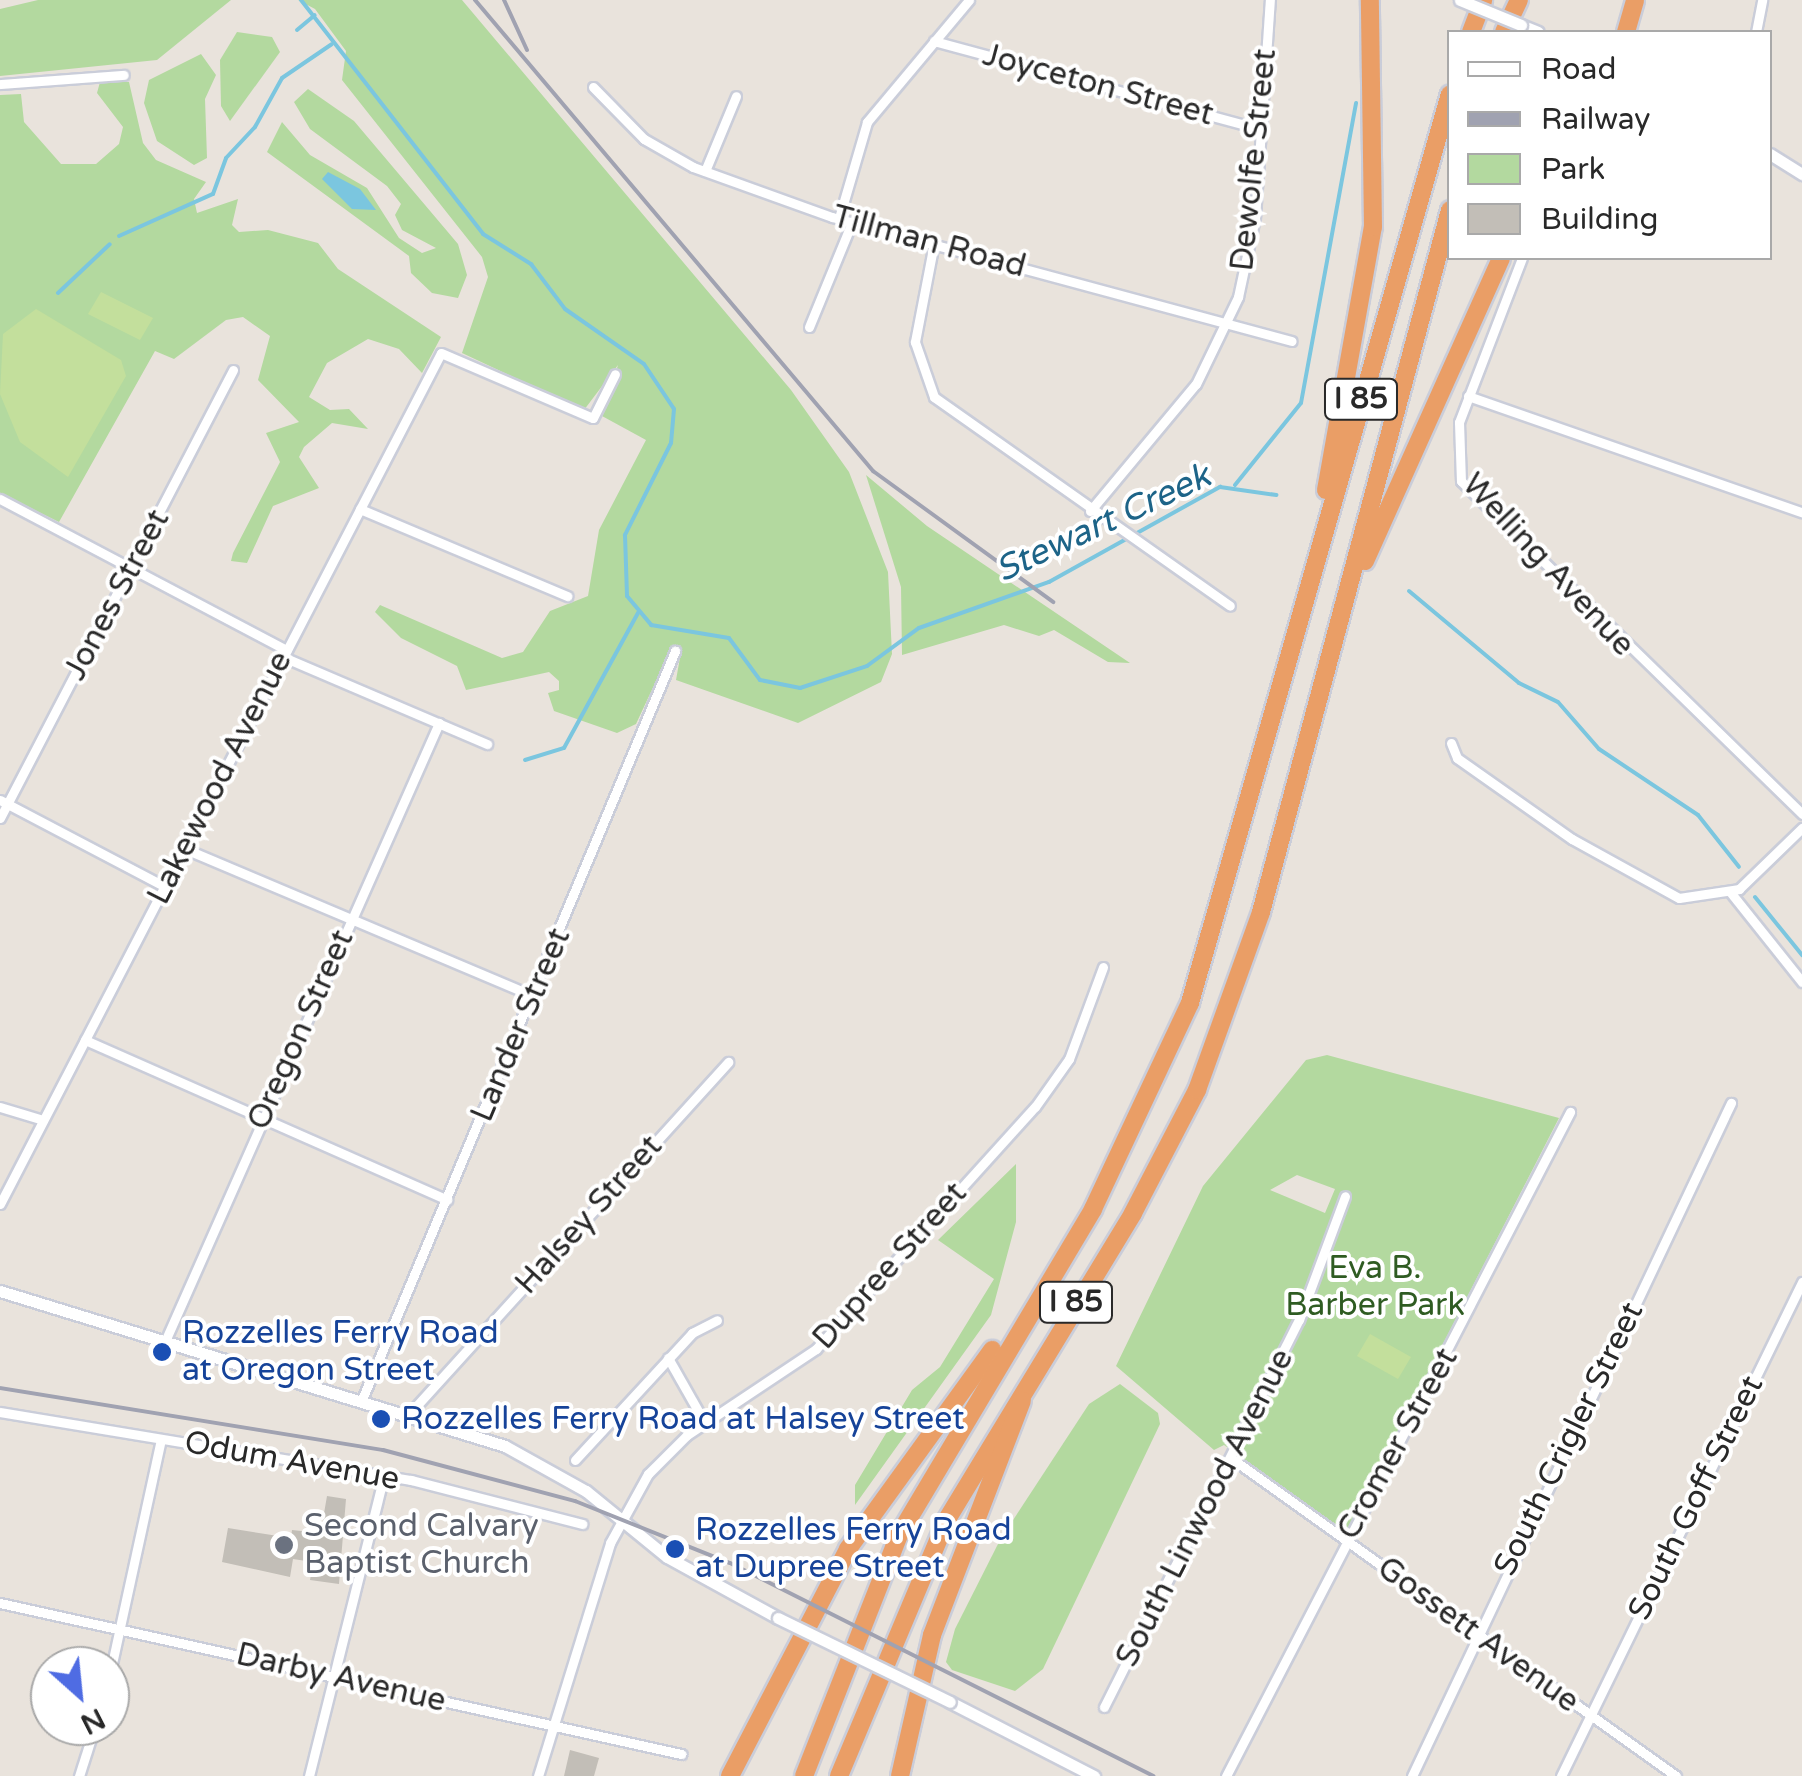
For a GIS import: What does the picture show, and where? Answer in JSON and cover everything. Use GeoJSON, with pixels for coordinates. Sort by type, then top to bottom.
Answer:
{"type":"FeatureCollection","features":[{"type":"Feature","properties":{"kind":"highway"},"geometry":{"type":"LineString","coordinates":[[1320,551],[1373,227],[1370,0]]}},
{"type":"Feature","properties":{"kind":"highway"},"geometry":{"type":"LineString","coordinates":[[1471,30],[1482,0]]}},
{"type":"Feature","properties":{"kind":"highway"},"geometry":{"type":"LineString","coordinates":[[1505,30],[1519,0]]}},
{"type":"Feature","properties":{"kind":"highway"},"geometry":{"type":"LineString","coordinates":[[1627,30],[1636,0]]}},
{"type":"Feature","properties":{"kind":"highway","name":"I 85"},"geometry":{"type":"LineString","coordinates":[[804,1776],[900,1535],[1020,1320],[1092,1209],[1164,1064],[1218,918],[1447,105]]}},
{"type":"Feature","properties":{"kind":"highway","name":"I 85"},"geometry":{"type":"LineString","coordinates":[[839,1776],[913,1589],[1035,1363],[1133,1212],[1197,1090],[1250,950],[1447,221]]}},
{"type":"Feature","properties":{"kind":"highway"},"geometry":{"type":"LineString","coordinates":[[1342,617],[1500,260]]}},
{"type":"Feature","properties":{"kind":"highway"},"geometry":{"type":"LineString","coordinates":[[730,1776],[868,1518],[940,1414],[1020,1320]]}},
{"type":"Feature","properties":{"kind":"highway"},"geometry":{"type":"LineString","coordinates":[[900,1776],[949,1584],[1035,1363]]}},
{"type":"Feature","properties":{"kind":"street"},"geometry":{"type":"LineString","coordinates":[[839,218],[867,122],[969,0]]}},
{"type":"Feature","properties":{"kind":"street","name":"Dewolfe Street"},"geometry":{"type":"LineString","coordinates":[[1090,511],[1196,384],[1228,323],[1251,246],[1270,0]]}},
{"type":"Feature","properties":{"kind":"street"},"geometry":{"type":"LineString","coordinates":[[1460,0],[1533,30]]}},
{"type":"Feature","properties":{"kind":"street"},"geometry":{"type":"LineString","coordinates":[[1756,30],[1762,0]]}},
{"type":"Feature","properties":{"kind":"street","name":"Joyceton Street"},"geometry":{"type":"LineString","coordinates":[[934,41],[1261,129]]}},
{"type":"Feature","properties":{"kind":"street"},"geometry":{"type":"LineString","coordinates":[[0,84],[124,75]]}},
{"type":"Feature","properties":{"kind":"street","name":"Tillman Road"},"geometry":{"type":"LineString","coordinates":[[593,86],[644,139],[705,171],[852,222],[1292,341]]}},
{"type":"Feature","properties":{"kind":"street"},"geometry":{"type":"LineString","coordinates":[[705,171],[736,96]]}},
{"type":"Feature","properties":{"kind":"street"},"geometry":{"type":"LineString","coordinates":[[1772,155],[1802,174]]}},
{"type":"Feature","properties":{"kind":"street"},"geometry":{"type":"LineString","coordinates":[[809,328],[852,222]]}},
{"type":"Feature","properties":{"kind":"street"},"geometry":{"type":"LineString","coordinates":[[934,243],[916,342],[934,397],[1090,511],[1230,606]]}},
{"type":"Feature","properties":{"kind":"street","name":"Welling Avenue"},"geometry":{"type":"LineString","coordinates":[[1521,260],[1468,396],[1454,458],[1468,491],[1802,814]]}},
{"type":"Feature","properties":{"kind":"street","name":"Lakewood Avenue"},"geometry":{"type":"LineString","coordinates":[[0,1204],[440,353],[593,418],[615,374]]}},
{"type":"Feature","properties":{"kind":"street","name":"Jones Street"},"geometry":{"type":"LineString","coordinates":[[0,818],[4,801],[132,568],[232,370]]}},
{"type":"Feature","properties":{"kind":"street"},"geometry":{"type":"LineString","coordinates":[[1468,396],[1802,512]]}},
{"type":"Feature","properties":{"kind":"street"},"geometry":{"type":"LineString","coordinates":[[0,498],[285,653],[488,744]]}},
{"type":"Feature","properties":{"kind":"street"},"geometry":{"type":"LineString","coordinates":[[360,509],[567,596]]}},
{"type":"Feature","properties":{"kind":"street","name":"Lander Street"},"geometry":{"type":"LineString","coordinates":[[363,1398],[536,997],[675,651]]}},
{"type":"Feature","properties":{"kind":"street","name":"Oregon Street"},"geometry":{"type":"LineString","coordinates":[[166,1339],[439,723]]}},
{"type":"Feature","properties":{"kind":"street"},"geometry":{"type":"LineString","coordinates":[[1451,743],[1457,758],[1640,883],[1687,900],[1731,893],[1802,828]]}},
{"type":"Feature","properties":{"kind":"street"},"geometry":{"type":"LineString","coordinates":[[4,801],[164,886]]}},
{"type":"Feature","properties":{"kind":"street"},"geometry":{"type":"LineString","coordinates":[[184,848],[536,997]]}},
{"type":"Feature","properties":{"kind":"street"},"geometry":{"type":"LineString","coordinates":[[1731,893],[1802,982]]}},
{"type":"Feature","properties":{"kind":"street","name":"Dupree Street"},"geometry":{"type":"LineString","coordinates":[[538,1776],[620,1517],[661,1458],[816,1349],[1035,1107],[1069,1059],[1103,967]]}},
{"type":"Feature","properties":{"kind":"street"},"geometry":{"type":"LineString","coordinates":[[84,1040],[447,1200]]}},
{"type":"Feature","properties":{"kind":"street","name":"Halsey Street"},"geometry":{"type":"LineString","coordinates":[[410,1413],[728,1062]]}},
{"type":"Feature","properties":{"kind":"street","name":"South Crigler Street"},"geometry":{"type":"LineString","coordinates":[[1412,1776],[1731,1103]]}},
{"type":"Feature","properties":{"kind":"street"},"geometry":{"type":"LineString","coordinates":[[0,1107],[43,1120]]}},
{"type":"Feature","properties":{"kind":"street","name":"Cromer Street"},"geometry":{"type":"LineString","coordinates":[[1226,1776],[1570,1112]]}},
{"type":"Feature","properties":{"kind":"street","name":"South Linwood Avenue"},"geometry":{"type":"LineString","coordinates":[[1104,1706],[1300,1320],[1345,1196]]}},
{"type":"Feature","properties":{"kind":"street","name":"South Goff Street"},"geometry":{"type":"LineString","coordinates":[[1561,1776],[1802,1282]]}},
{"type":"Feature","properties":{"kind":"street"},"geometry":{"type":"LineString","coordinates":[[0,1291],[363,1398],[534,1458],[620,1517],[656,1550],[778,1618],[1094,1776]]}},
{"type":"Feature","properties":{"kind":"street"},"geometry":{"type":"LineString","coordinates":[[574,1460],[668,1358],[717,1320]]}},
{"type":"Feature","properties":{"kind":"street"},"geometry":{"type":"LineString","coordinates":[[668,1358],[705,1424]]}},
{"type":"Feature","properties":{"kind":"street","name":"Odum Avenue"},"geometry":{"type":"LineString","coordinates":[[0,1412],[384,1475],[582,1524]]}},
{"type":"Feature","properties":{"kind":"street"},"geometry":{"type":"LineString","coordinates":[[118,1646],[161,1439]]}},
{"type":"Feature","properties":{"kind":"street","name":"Gossett Avenue"},"geometry":{"type":"LineString","coordinates":[[1231,1458],[1676,1776]]}},
{"type":"Feature","properties":{"kind":"street"},"geometry":{"type":"LineString","coordinates":[[308,1776],[337,1676],[384,1475]]}},
{"type":"Feature","properties":{"kind":"street","name":"Darby Avenue"},"geometry":{"type":"LineString","coordinates":[[0,1603],[681,1754]]}},
{"type":"Feature","properties":{"kind":"street"},"geometry":{"type":"LineString","coordinates":[[79,1776],[89,1746]]}},
{"type":"Feature","properties":{"kind":"street"},"geometry":{"type":"LineString","coordinates":[[1064,1776],[1069,1763]]}},
{"type":"Feature","properties":{"kind":"green space"},"geometry":{"type":"Polygon","coordinates":[[[38,0],[231,0],[157,60],[0,76],[0,9],[38,0]]]}},
{"type":"Feature","properties":{"kind":"green space"},"geometry":{"type":"Polygon","coordinates":[[[298,0],[462,0],[791,390],[849,472],[888,572],[892,654],[881,682],[798,723],[676,680],[681,652],[670,651],[636,724],[617,733],[554,711],[548,693],[559,690],[559,681],[549,672],[466,690],[457,666],[401,638],[375,612],[380,605],[502,658],[523,652],[550,611],[588,596],[599,530],[646,440],[602,416],[618,365],[584,410],[462,353],[488,277],[482,257],[342,80],[346,51],[315,9],[298,0]]]}},
{"type":"Feature","properties":{"kind":"green space"},"geometry":{"type":"Polygon","coordinates":[[[237,32],[272,37],[280,52],[230,121],[221,106],[220,60],[237,32]]]}},
{"type":"Feature","properties":{"kind":"green space"},"geometry":{"type":"Polygon","coordinates":[[[201,54],[216,75],[205,99],[207,158],[194,165],[157,141],[144,103],[149,80],[201,54]]]}},
{"type":"Feature","properties":{"kind":"green space"},"geometry":{"type":"Polygon","coordinates":[[[100,82],[129,82],[143,143],[156,160],[206,182],[194,199],[197,213],[238,199],[232,225],[239,232],[268,230],[318,243],[338,269],[441,337],[422,373],[399,349],[368,339],[327,363],[309,397],[330,410],[349,409],[368,429],[332,423],[304,447],[299,457],[319,488],[273,506],[247,563],[231,561],[233,553],[280,462],[266,433],[299,422],[258,380],[270,336],[243,317],[226,320],[174,359],[155,351],[59,522],[0,493],[0,95],[21,94],[24,122],[61,164],[96,164],[119,144],[123,127],[97,93],[100,82]]]}},
{"type":"Feature","properties":{"kind":"green space"},"geometry":{"type":"Polygon","coordinates":[[[308,89],[354,121],[458,244],[467,275],[458,298],[432,293],[411,273],[409,256],[267,152],[282,122],[310,155],[367,188],[399,238],[422,253],[436,248],[402,230],[395,215],[401,204],[387,186],[310,129],[294,102],[308,89]]]}},
{"type":"Feature","properties":{"kind":"green space"},"geometry":{"type":"Polygon","coordinates":[[[101,292],[153,318],[140,340],[88,314],[101,292]]]}},
{"type":"Feature","properties":{"kind":"green space"},"geometry":{"type":"Polygon","coordinates":[[[36,309],[121,360],[126,376],[68,477],[20,442],[0,394],[3,334],[36,309]]]}},
{"type":"Feature","properties":{"kind":"green space"},"geometry":{"type":"Polygon","coordinates":[[[866,475],[927,526],[1130,663],[1108,662],[1054,630],[1039,636],[1004,625],[902,655],[901,587],[866,475]]]}},
{"type":"Feature","properties":{"kind":"green space","name":"Eva B. Barber Park"},"geometry":{"type":"Polygon","coordinates":[[[1327,1055],[1559,1118],[1346,1533],[1224,1445],[1214,1450],[1116,1366],[1203,1186],[1306,1060],[1327,1055]],[[1297,1175],[1270,1190],[1325,1213],[1335,1189],[1297,1175]]]}},
{"type":"Feature","properties":{"kind":"green space"},"geometry":{"type":"Polygon","coordinates":[[[1016,1164],[1016,1222],[991,1315],[855,1505],[855,1485],[912,1390],[940,1367],[994,1279],[938,1240],[1016,1164]]]}},
{"type":"Feature","properties":{"kind":"green space"},"geometry":{"type":"Polygon","coordinates":[[[1370,1334],[1411,1357],[1398,1379],[1357,1356],[1370,1334]]]}},
{"type":"Feature","properties":{"kind":"green space"},"geometry":{"type":"Polygon","coordinates":[[[1120,1384],[1158,1413],[1160,1424],[1043,1669],[1015,1691],[952,1670],[946,1662],[955,1629],[1000,1540],[1089,1404],[1120,1384]]]}},
{"type":"Feature","properties":{"kind":"water"},"geometry":{"type":"Polygon","coordinates":[[[328,172],[360,189],[376,210],[352,209],[322,179],[328,172]]]}},
{"type":"Feature","properties":{"kind":"building","name":"Second Calvary Baptist Church"},"geometry":{"type":"Polygon","coordinates":[[[327,1496],[346,1499],[339,1584],[310,1580],[313,1562],[293,1559],[290,1577],[222,1562],[228,1528],[291,1538],[292,1530],[310,1532],[311,1524],[322,1525],[327,1496]]]}},
{"type":"Feature","properties":{"kind":"building"},"geometry":{"type":"Polygon","coordinates":[[[570,1750],[599,1758],[594,1776],[564,1776],[570,1750]]]}},
{"type":"Feature","properties":{"kind":"waterway","name":"Stewart Creek"},"geometry":{"type":"LineString","coordinates":[[301,0],[483,234],[531,264],[565,309],[644,364],[674,409],[671,443],[625,535],[627,596],[651,625],[729,638],[760,680],[800,688],[867,666],[919,628],[1049,582],[1220,487],[1276,495]]}},
{"type":"Feature","properties":{"kind":"waterway"},"geometry":{"type":"LineString","coordinates":[[297,30],[315,15]]}},
{"type":"Feature","properties":{"kind":"waterway"},"geometry":{"type":"LineString","coordinates":[[119,236],[213,194],[226,158],[255,127],[282,78],[332,44]]}},
{"type":"Feature","properties":{"kind":"waterway"},"geometry":{"type":"LineString","coordinates":[[1235,485],[1301,403],[1356,103]]}},
{"type":"Feature","properties":{"kind":"waterway"},"geometry":{"type":"LineString","coordinates":[[58,293],[110,244]]}},
{"type":"Feature","properties":{"kind":"waterway","name":"Stewart Creek"},"geometry":{"type":"LineString","coordinates":[[1409,591],[1519,683],[1558,702],[1599,749],[1698,815],[1739,867]]}},
{"type":"Feature","properties":{"kind":"waterway"},"geometry":{"type":"LineString","coordinates":[[525,760],[564,748],[638,613]]}},
{"type":"Feature","properties":{"kind":"waterway","name":"Stewart Creek"},"geometry":{"type":"LineString","coordinates":[[1755,897],[1802,955]]}},
{"type":"Feature","properties":{"kind":"railway"},"geometry":{"type":"LineString","coordinates":[[475,0],[873,471],[1053,602]]}},
{"type":"Feature","properties":{"kind":"railway"},"geometry":{"type":"LineString","coordinates":[[504,0],[527,50]]}},
{"type":"Feature","properties":{"kind":"railway"},"geometry":{"type":"LineString","coordinates":[[0,1388],[383,1450],[575,1501],[730,1563],[1154,1776]]}},
{"type":"Feature","properties":{"kind":"place","name":"Rozzelles Ferry Road at Oregon Street"},"geometry":{"type":"Point","coordinates":[162,1352]}},
{"type":"Feature","properties":{"kind":"place","name":"Rozzelles Ferry Road at Halsey Street"},"geometry":{"type":"Point","coordinates":[381,1419]}},
{"type":"Feature","properties":{"kind":"place","name":"Second Calvary Baptist Church"},"geometry":{"type":"Point","coordinates":[284,1545]}},
{"type":"Feature","properties":{"kind":"place","name":"Rozzelles Ferry Road at Dupree Street"},"geometry":{"type":"Point","coordinates":[675,1549]}}]}
